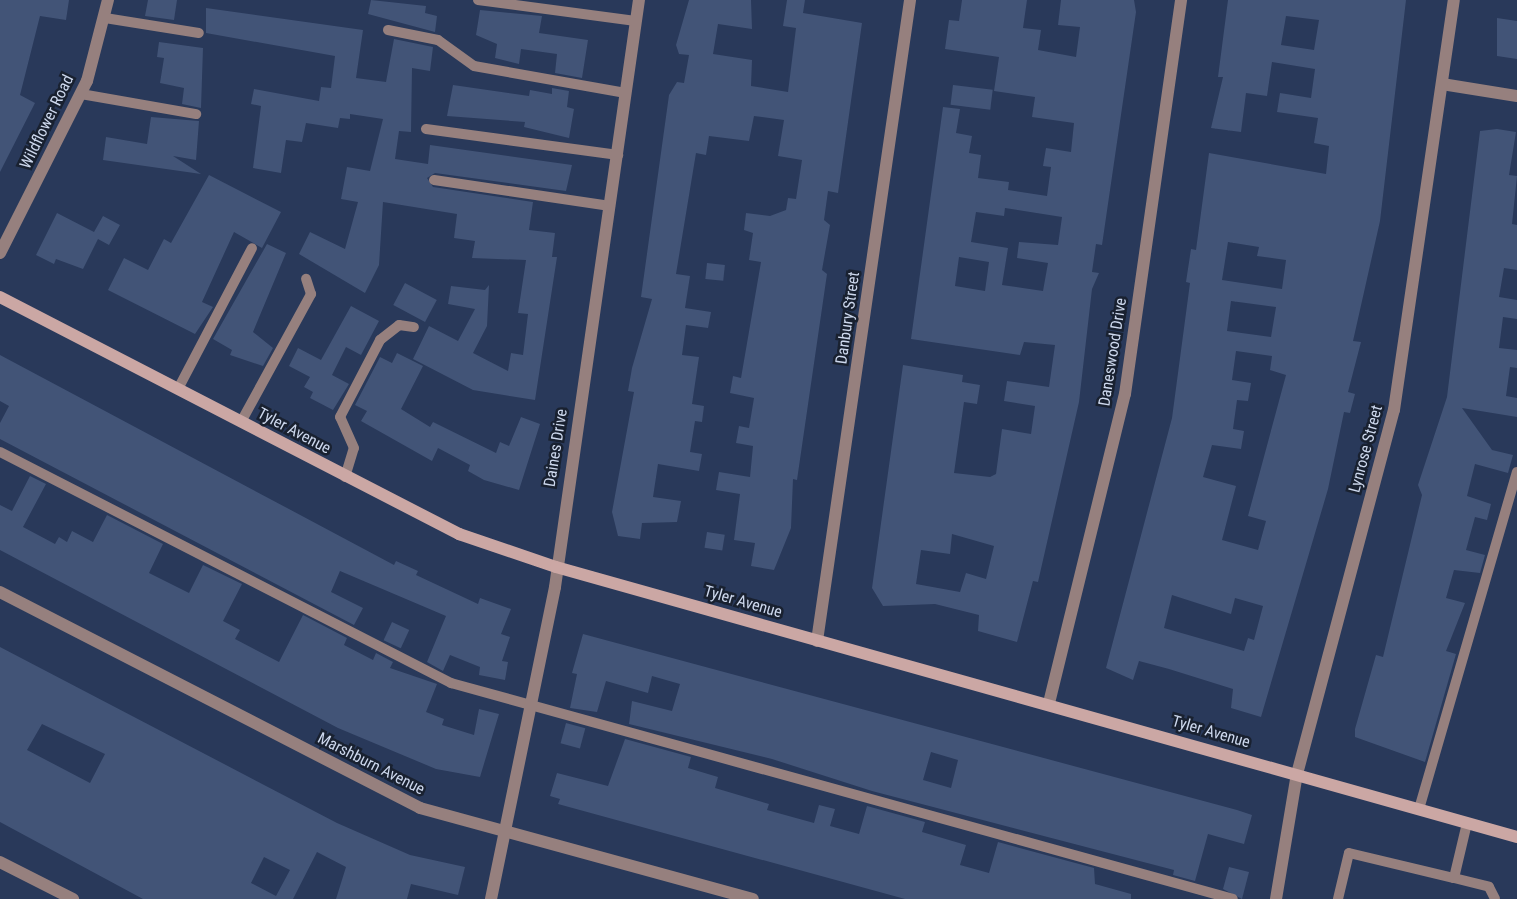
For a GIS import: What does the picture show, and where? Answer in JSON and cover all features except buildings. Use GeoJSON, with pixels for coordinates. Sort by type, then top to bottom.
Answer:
{"type":"FeatureCollection","features":[{"type":"Feature","properties":{"kind":"street","name":"Wildflower Road"},"geometry":{"type":"LineString","coordinates":[[0,253],[81,94],[105,18],[108,0]]}},
{"type":"Feature","properties":{"kind":"street","name":"Daines Drive"},"geometry":{"type":"LineString","coordinates":[[491,899],[556,567],[639,0]]}},
{"type":"Feature","properties":{"kind":"street","name":"Danbury Street"},"geometry":{"type":"LineString","coordinates":[[817,641],[910,0]]}},
{"type":"Feature","properties":{"kind":"street","name":"Daneswood Drive"},"geometry":{"type":"LineString","coordinates":[[1049,703],[1125,394],[1182,0]]}},
{"type":"Feature","properties":{"kind":"street","name":"Lynrose Street"},"geometry":{"type":"LineString","coordinates":[[1276,899],[1297,774],[1395,410],[1454,0]]}},
{"type":"Feature","properties":{"kind":"street"},"geometry":{"type":"LineString","coordinates":[[1442,84],[1517,96]]}},
{"type":"Feature","properties":{"kind":"street","name":"Tyler Avenue"},"geometry":{"type":"LineString","coordinates":[[0,297],[459,534],[556,567],[817,641],[1049,703],[1517,837]]}},
{"type":"Feature","properties":{"kind":"street","name":"Marshburn Avenue"},"geometry":{"type":"LineString","coordinates":[[0,592],[420,808],[753,899]]}},
{"type":"Feature","properties":{"kind":"street"},"geometry":{"type":"LineString","coordinates":[[0,862],[73,899]]}},
{"type":"Feature","properties":{"kind":"lane"},"geometry":{"type":"LineString","coordinates":[[478,0],[636,21]]}},
{"type":"Feature","properties":{"kind":"lane"},"geometry":{"type":"LineString","coordinates":[[105,18],[199,33]]}},
{"type":"Feature","properties":{"kind":"lane"},"geometry":{"type":"LineString","coordinates":[[388,30],[438,40],[474,66],[626,93]]}},
{"type":"Feature","properties":{"kind":"lane"},"geometry":{"type":"LineString","coordinates":[[81,94],[196,114]]}},
{"type":"Feature","properties":{"kind":"lane"},"geometry":{"type":"LineString","coordinates":[[426,129],[618,155]]}},
{"type":"Feature","properties":{"kind":"lane"},"geometry":{"type":"LineString","coordinates":[[434,180],[610,206]]}},
{"type":"Feature","properties":{"kind":"lane"},"geometry":{"type":"LineString","coordinates":[[178,389],[252,248]]}},
{"type":"Feature","properties":{"kind":"lane"},"geometry":{"type":"LineString","coordinates":[[241,422],[307,303],[311,294],[306,279]]}},
{"type":"Feature","properties":{"kind":"lane"},"geometry":{"type":"LineString","coordinates":[[345,477],[354,448],[340,417],[380,340],[399,325],[414,327]]}},
{"type":"Feature","properties":{"kind":"lane"},"geometry":{"type":"LineString","coordinates":[[0,452],[399,660],[529,707],[1233,899]]}},
{"type":"Feature","properties":{"kind":"lane"},"geometry":{"type":"LineString","coordinates":[[1419,809],[1517,472]]}},
{"type":"Feature","properties":{"kind":"lane"},"geometry":{"type":"LineString","coordinates":[[1454,878],[1467,823]]}},
{"type":"Feature","properties":{"kind":"lane"},"geometry":{"type":"LineString","coordinates":[[1338,899],[1349,853],[1489,887],[1495,899]]}}]}
